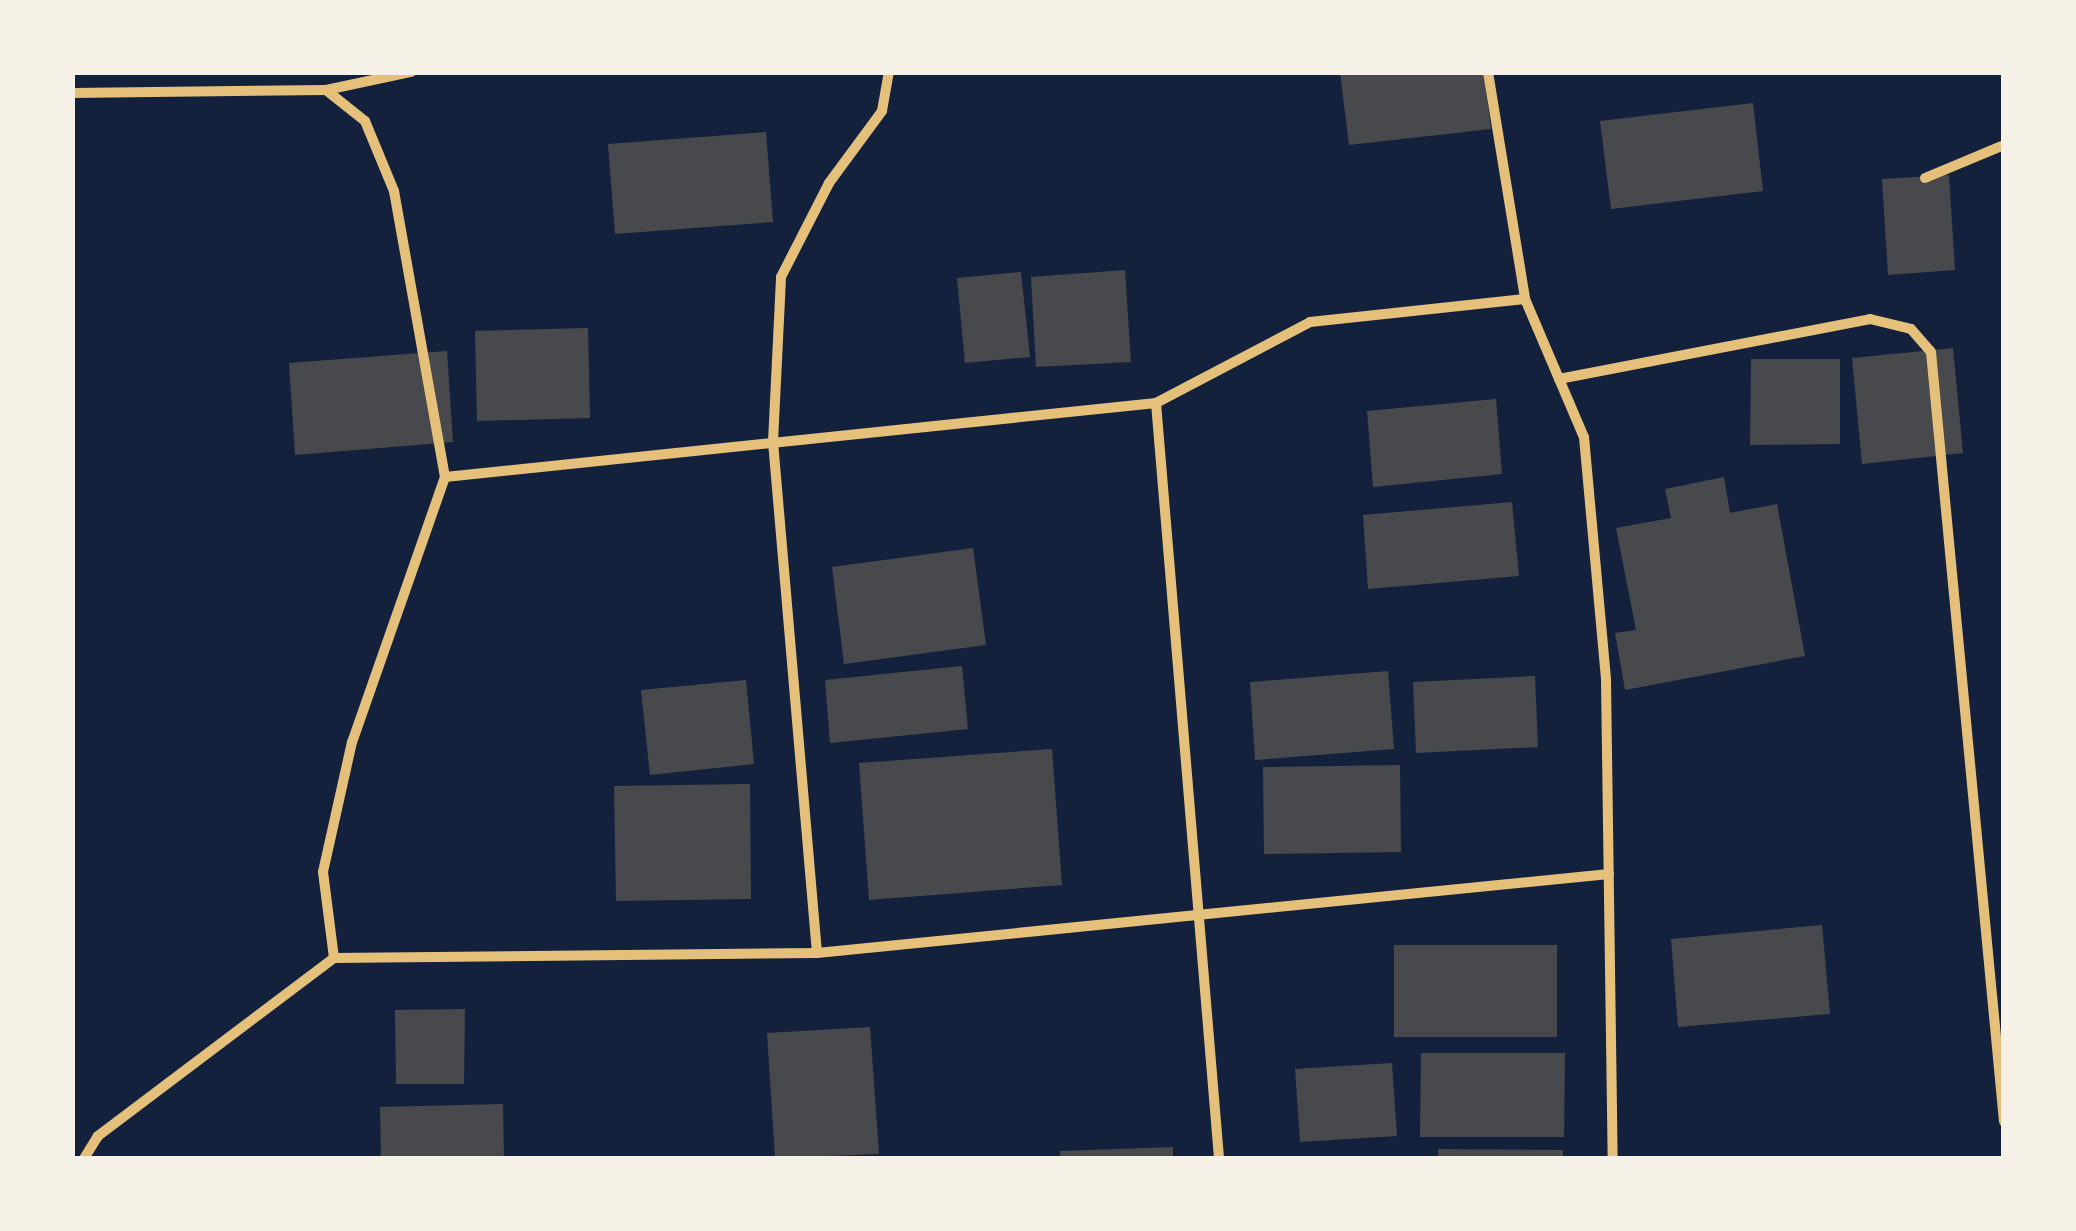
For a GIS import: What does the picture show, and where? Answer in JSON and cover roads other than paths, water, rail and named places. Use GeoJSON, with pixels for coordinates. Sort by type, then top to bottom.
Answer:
{"type":"FeatureCollection","features":[{"type":"Feature","properties":{"kind":"street"},"geometry":{"type":"LineString","coordinates":[[72,93],[326,90],[412,72]]}},
{"type":"Feature","properties":{"kind":"street"},"geometry":{"type":"LineString","coordinates":[[817,953],[773,442],[781,277],[828,183],[882,112],[888,72]]}},
{"type":"Feature","properties":{"kind":"street"},"geometry":{"type":"LineString","coordinates":[[1488,72],[1526,300],[1584,436],[1606,681],[1614,1158]]}},
{"type":"Feature","properties":{"kind":"street"},"geometry":{"type":"LineString","coordinates":[[326,90],[365,121],[384,152],[433,374],[445,478],[352,742],[323,872],[334,958]]}},
{"type":"Feature","properties":{"kind":"street"},"geometry":{"type":"LineString","coordinates":[[1924,178],[2004,144]]}},
{"type":"Feature","properties":{"kind":"street"},"geometry":{"type":"LineString","coordinates":[[445,478],[1156,403],[1310,322],[1526,300]]}},
{"type":"Feature","properties":{"kind":"street"},"geometry":{"type":"LineString","coordinates":[[1559,379],[1870,319],[1911,329],[1932,352],[2004,1122]]}},
{"type":"Feature","properties":{"kind":"street"},"geometry":{"type":"LineString","coordinates":[[1156,403],[1219,1158]]}},
{"type":"Feature","properties":{"kind":"street"},"geometry":{"type":"LineString","coordinates":[[84,1158],[98,1136],[334,958],[817,953],[1198,919],[1609,874]]}}]}
